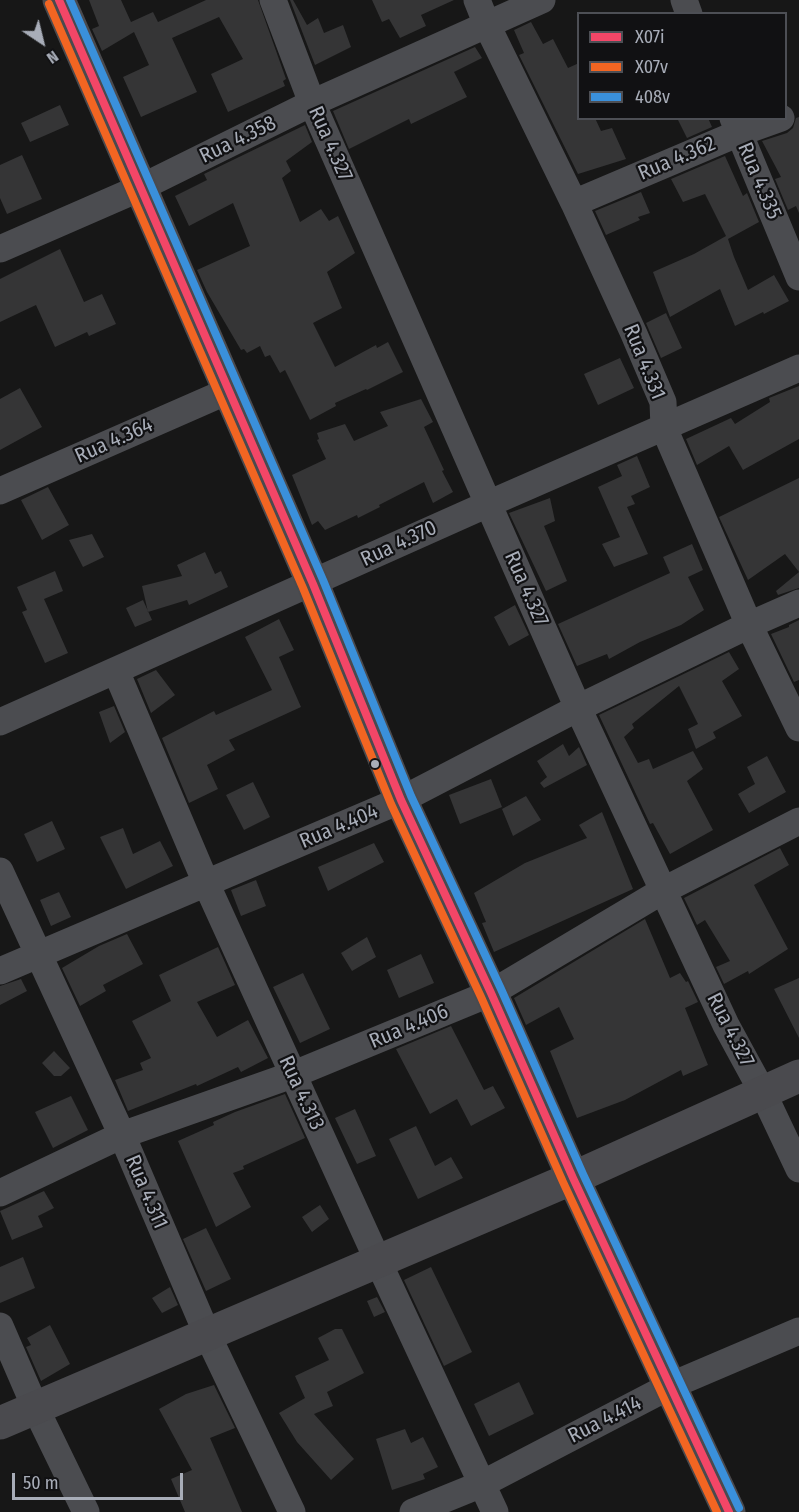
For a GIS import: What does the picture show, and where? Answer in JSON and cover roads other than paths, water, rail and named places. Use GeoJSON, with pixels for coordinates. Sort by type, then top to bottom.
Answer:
{"type":"FeatureCollection","features":[{"type":"Feature","properties":{"kind":"street"},"geometry":{"type":"LineString","coordinates":[[59,0],[312,584],[400,800],[729,1512]]}},
{"type":"Feature","properties":{"kind":"street","name":"Rua 4.327"},"geometry":{"type":"LineString","coordinates":[[273,0],[312,103],[578,708],[726,1025],[763,1093],[799,1170]]}},
{"type":"Feature","properties":{"kind":"street","name":"Rua 4.331"},"geometry":{"type":"LineString","coordinates":[[477,0],[574,203],[663,402],[664,428],[749,625],[799,728]]}},
{"type":"Feature","properties":{"kind":"street","name":"Rua 4.358"},"geometry":{"type":"LineString","coordinates":[[0,249],[140,188],[312,103],[542,0]]}},
{"type":"Feature","properties":{"kind":"street","name":"Rua 4.362"},"geometry":{"type":"LineString","coordinates":[[574,203],[736,126],[771,120]]}},
{"type":"Feature","properties":{"kind":"street","name":"Rua 4.335"},"geometry":{"type":"LineString","coordinates":[[736,126],[799,277]]}},
{"type":"Feature","properties":{"kind":"street","name":"Rua 4.370"},"geometry":{"type":"LineString","coordinates":[[0,722],[799,368]]}},
{"type":"Feature","properties":{"kind":"street","name":"Rua 4.364"},"geometry":{"type":"LineString","coordinates":[[0,490],[228,391]]}},
{"type":"Feature","properties":{"kind":"street","name":"Rua 4.404"},"geometry":{"type":"LineString","coordinates":[[0,970],[400,800],[578,708],[799,603]]}},
{"type":"Feature","properties":{"kind":"street","name":"Rua 4.313"},"geometry":{"type":"LineString","coordinates":[[116,671],[206,883],[292,1075],[495,1512]]}},
{"type":"Feature","properties":{"kind":"street","name":"Rua 4.406"},"geometry":{"type":"LineString","coordinates":[[0,1193],[122,1135],[292,1075],[491,993],[664,890],[799,821]]}},
{"type":"Feature","properties":{"kind":"street","name":"Rua 4.311"},"geometry":{"type":"LineString","coordinates":[[0,871],[122,1135],[207,1334],[292,1512]]}},
{"type":"Feature","properties":{"kind":"street"},"geometry":{"type":"LineString","coordinates":[[0,1423],[573,1178],[799,1076]]}},
{"type":"Feature","properties":{"kind":"street"},"geometry":{"type":"LineString","coordinates":[[0,1326],[35,1407],[86,1512]]}},
{"type":"Feature","properties":{"kind":"street","name":"Rua 4.414"},"geometry":{"type":"LineString","coordinates":[[413,1512],[482,1484],[670,1386],[799,1331]]}}]}
